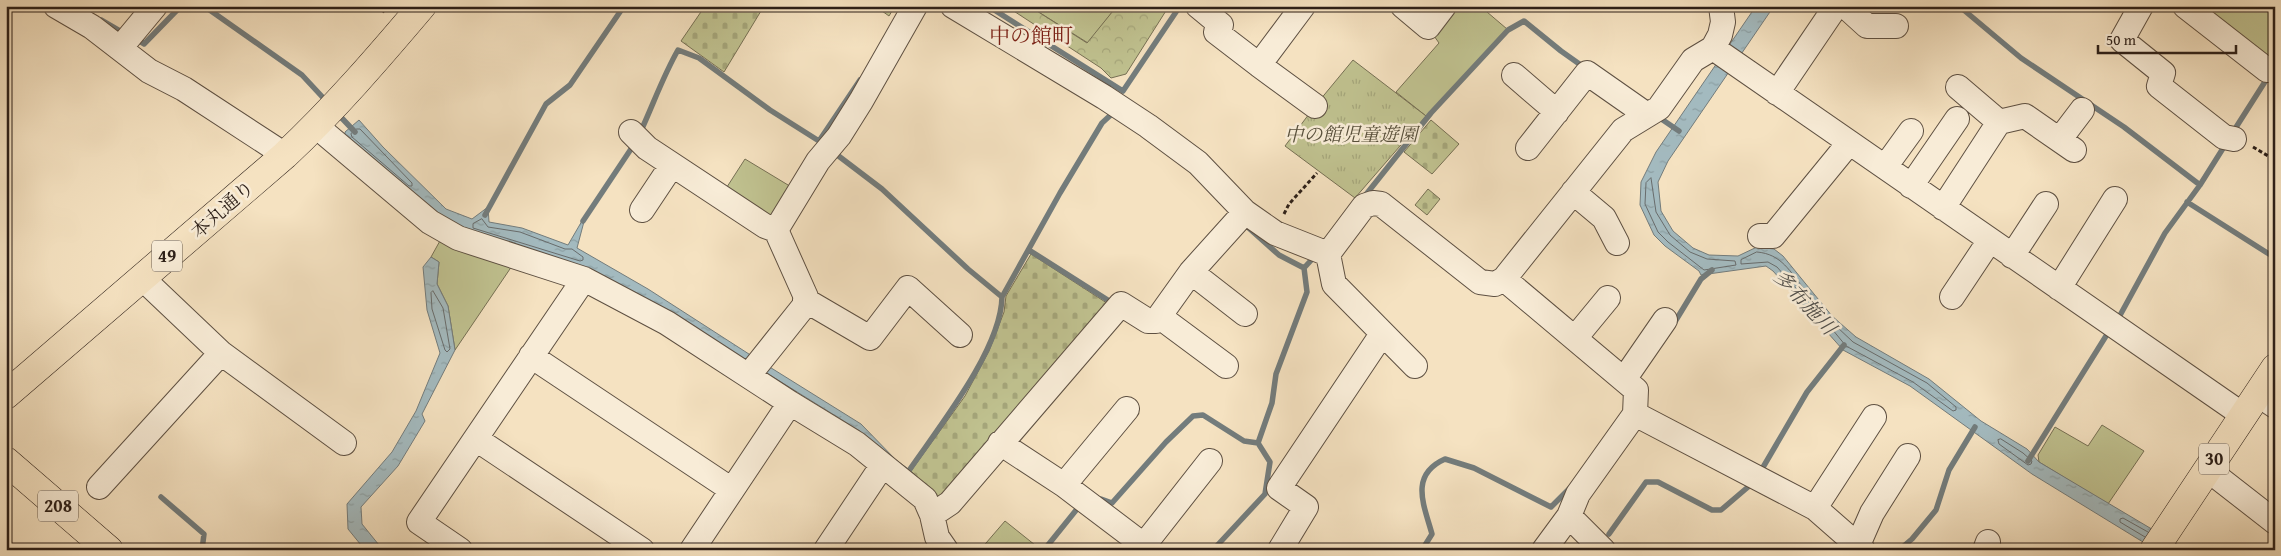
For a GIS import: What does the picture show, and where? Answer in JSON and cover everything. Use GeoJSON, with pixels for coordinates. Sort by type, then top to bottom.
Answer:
{"type":"FeatureCollection","features":[{"type":"Feature","properties":{"kind":"main road","name":"本丸通り"},"geometry":{"type":"LineString","coordinates":[[6,395],[285,155],[371,67],[422,6]]}},
{"type":"Feature","properties":{"kind":"main road","name":"30"},"geometry":{"type":"LineString","coordinates":[[2154,550],[2207,469],[2258,405],[2275,368]]}},
{"type":"Feature","properties":{"kind":"main road","name":"208"},"geometry":{"type":"LineString","coordinates":[[6,462],[109,550]]}},
{"type":"Feature","properties":{"kind":"street"},"geometry":{"type":"LineString","coordinates":[[56,6],[92,27],[128,39],[149,71],[184,89],[285,155]]}},
{"type":"Feature","properties":{"kind":"street"},"geometry":{"type":"LineString","coordinates":[[128,39],[155,6]]}},
{"type":"Feature","properties":{"kind":"street"},"geometry":{"type":"LineString","coordinates":[[776,230],[861,101],[915,6]]}},
{"type":"Feature","properties":{"kind":"street"},"geometry":{"type":"LineString","coordinates":[[953,6],[1119,107],[1198,163],[1241,217],[1323,252],[1334,284],[1415,366]]}},
{"type":"Feature","properties":{"kind":"street"},"geometry":{"type":"LineString","coordinates":[[1198,6],[1221,25],[1216,32],[1315,106]]}},
{"type":"Feature","properties":{"kind":"street"},"geometry":{"type":"LineString","coordinates":[[1259,65],[1303,6]]}},
{"type":"Feature","properties":{"kind":"street"},"geometry":{"type":"LineString","coordinates":[[1403,6],[1428,27],[1444,6]]}},
{"type":"Feature","properties":{"kind":"street"},"geometry":{"type":"LineString","coordinates":[[1722,6],[1723,22],[1720,35],[1724,55],[2060,288],[2258,405]]}},
{"type":"Feature","properties":{"kind":"street"},"geometry":{"type":"LineString","coordinates":[[1778,93],[1836,6]]}},
{"type":"Feature","properties":{"kind":"street"},"geometry":{"type":"LineString","coordinates":[[1845,6],[1867,26],[1896,26]]}},
{"type":"Feature","properties":{"kind":"street"},"geometry":{"type":"LineString","coordinates":[[2141,6],[2122,40],[2163,73],[2159,86],[2229,138]]}},
{"type":"Feature","properties":{"kind":"street"},"geometry":{"type":"LineString","coordinates":[[2185,6],[2267,70]]}},
{"type":"Feature","properties":{"kind":"street"},"geometry":{"type":"LineString","coordinates":[[1323,252],[1364,206],[1373,203],[1381,204],[1480,282],[1495,284],[1504,279],[1622,130],[1653,112],[1693,60],[1724,55]]}},
{"type":"Feature","properties":{"kind":"street"},"geometry":{"type":"LineString","coordinates":[[1528,148],[1587,73],[1653,112]]}},
{"type":"Feature","properties":{"kind":"street"},"geometry":{"type":"LineString","coordinates":[[1514,76],[1557,112]]}},
{"type":"Feature","properties":{"kind":"street"},"geometry":{"type":"LineString","coordinates":[[1958,87],[1999,122]]}},
{"type":"Feature","properties":{"kind":"street"},"geometry":{"type":"LineString","coordinates":[[1943,208],[1999,122],[2025,116],[2067,144],[2082,110]]}},
{"type":"Feature","properties":{"kind":"street"},"geometry":{"type":"LineString","coordinates":[[327,114],[430,222],[458,238],[584,279],[755,368],[790,403],[858,444],[882,466],[939,511]]}},
{"type":"Feature","properties":{"kind":"street"},"geometry":{"type":"LineString","coordinates":[[1911,186],[1957,119]]}},
{"type":"Feature","properties":{"kind":"street"},"geometry":{"type":"LineString","coordinates":[[1885,167],[1911,131]]}},
{"type":"Feature","properties":{"kind":"street"},"geometry":{"type":"LineString","coordinates":[[635,136],[647,148],[672,165],[765,226],[776,230],[806,297],[804,306],[755,368]]}},
{"type":"Feature","properties":{"kind":"street"},"geometry":{"type":"LineString","coordinates":[[1760,236],[1773,236],[1849,143]]}},
{"type":"Feature","properties":{"kind":"street"},"geometry":{"type":"LineString","coordinates":[[642,210],[672,165]]}},
{"type":"Feature","properties":{"kind":"street"},"geometry":{"type":"LineString","coordinates":[[1573,192],[1604,218],[1617,243]]}},
{"type":"Feature","properties":{"kind":"street"},"geometry":{"type":"LineString","coordinates":[[2060,288],[2115,199]]}},
{"type":"Feature","properties":{"kind":"street"},"geometry":{"type":"LineString","coordinates":[[2012,256],[2046,204]]}},
{"type":"Feature","properties":{"kind":"street"},"geometry":{"type":"LineString","coordinates":[[1165,320],[1195,275],[1241,217]]}},
{"type":"Feature","properties":{"kind":"street"},"geometry":{"type":"LineString","coordinates":[[1952,297],[1990,240]]}},
{"type":"Feature","properties":{"kind":"street"},"geometry":{"type":"LineString","coordinates":[[1195,275],[1245,314]]}},
{"type":"Feature","properties":{"kind":"street"},"geometry":{"type":"LineString","coordinates":[[142,278],[221,353],[344,443]]}},
{"type":"Feature","properties":{"kind":"street"},"geometry":{"type":"LineString","coordinates":[[460,550],[419,522],[584,279]]}},
{"type":"Feature","properties":{"kind":"street"},"geometry":{"type":"LineString","coordinates":[[1504,279],[1630,383]]}},
{"type":"Feature","properties":{"kind":"street"},"geometry":{"type":"LineString","coordinates":[[805,300],[870,338],[908,288],[960,335]]}},
{"type":"Feature","properties":{"kind":"street"},"geometry":{"type":"LineString","coordinates":[[1575,338],[1608,298]]}},
{"type":"Feature","properties":{"kind":"street"},"geometry":{"type":"LineString","coordinates":[[946,550],[937,538],[939,511],[1118,307],[1148,321],[1165,320],[1226,366]]}},
{"type":"Feature","properties":{"kind":"street"},"geometry":{"type":"LineString","coordinates":[[1544,550],[1569,516],[1578,494],[1635,414],[1630,383],[1665,320]]}},
{"type":"Feature","properties":{"kind":"street"},"geometry":{"type":"LineString","coordinates":[[1280,550],[1306,508],[1279,488],[1382,334]]}},
{"type":"Feature","properties":{"kind":"street"},"geometry":{"type":"LineString","coordinates":[[100,487],[221,353]]}},
{"type":"Feature","properties":{"kind":"street"},"geometry":{"type":"LineString","coordinates":[[531,356],[732,490]]}},
{"type":"Feature","properties":{"kind":"street"},"geometry":{"type":"LineString","coordinates":[[692,550],[790,403]]}},
{"type":"Feature","properties":{"kind":"street"},"geometry":{"type":"LineString","coordinates":[[1064,484],[1127,410]]}},
{"type":"Feature","properties":{"kind":"street"},"geometry":{"type":"LineString","coordinates":[[1635,414],[1815,508],[1861,547],[1872,513],[1908,456]]}},
{"type":"Feature","properties":{"kind":"street"},"geometry":{"type":"LineString","coordinates":[[1815,508],[1874,417]]}},
{"type":"Feature","properties":{"kind":"street"},"geometry":{"type":"LineString","coordinates":[[476,439],[642,550]]}},
{"type":"Feature","properties":{"kind":"street"},"geometry":{"type":"LineString","coordinates":[[1000,443],[1064,484],[1147,547],[1210,461]]}},
{"type":"Feature","properties":{"kind":"street"},"geometry":{"type":"LineString","coordinates":[[826,550],[882,466]]}},
{"type":"Feature","properties":{"kind":"street"},"geometry":{"type":"LineString","coordinates":[[2207,469],[2275,522]]}},
{"type":"Feature","properties":{"kind":"street"},"geometry":{"type":"LineString","coordinates":[[1569,516],[1603,550]]}},
{"type":"Feature","properties":{"kind":"path"},"geometry":{"type":"LineString","coordinates":[[376,6],[393,18]]}},
{"type":"Feature","properties":{"kind":"path"},"geometry":{"type":"LineString","coordinates":[[2229,138],[2244,141],[2275,160]]}},
{"type":"Feature","properties":{"kind":"path"},"geometry":{"type":"LineString","coordinates":[[1275,233],[1289,204],[1317,172]]}},
{"type":"Feature","properties":{"kind":"green space"},"geometry":{"type":"Polygon","coordinates":[[[705,6],[764,6],[724,72],[681,41],[705,6]]]}},
{"type":"Feature","properties":{"kind":"green space"},"geometry":{"type":"Polygon","coordinates":[[[875,6],[895,6],[889,16],[875,6]]]}},
{"type":"Feature","properties":{"kind":"green space"},"geometry":{"type":"Polygon","coordinates":[[[1006,6],[1029,6],[1087,43],[1117,6],[1169,6],[1126,74],[1111,78],[1101,68],[1006,6]]]}},
{"type":"Feature","properties":{"kind":"green space"},"geometry":{"type":"Polygon","coordinates":[[[1029,6],[1117,6],[1088,43],[1029,6]]]}},
{"type":"Feature","properties":{"kind":"green space"},"geometry":{"type":"Polygon","coordinates":[[[1453,6],[1480,6],[1507,29],[1426,116],[1396,92],[1439,43],[1432,33],[1453,6]]]}},
{"type":"Feature","properties":{"kind":"green space"},"geometry":{"type":"Polygon","coordinates":[[[2201,6],[2275,6],[2275,57],[2269,66],[2201,6]]]}},
{"type":"Feature","properties":{"kind":"green space","name":"中の館児童遊園"},"geometry":{"type":"Polygon","coordinates":[[[1353,60],[1426,116],[1355,198],[1285,146],[1353,60]]]}},
{"type":"Feature","properties":{"kind":"green space"},"geometry":{"type":"Polygon","coordinates":[[[1431,120],[1459,144],[1432,174],[1404,152],[1431,120]]]}},
{"type":"Feature","properties":{"kind":"green space"},"geometry":{"type":"Polygon","coordinates":[[[745,159],[793,188],[776,214],[764,218],[725,190],[745,159]]]}},
{"type":"Feature","properties":{"kind":"green space"},"geometry":{"type":"Polygon","coordinates":[[[1428,189],[1440,199],[1427,215],[1415,205],[1428,189]]]}},
{"type":"Feature","properties":{"kind":"green space"},"geometry":{"type":"Polygon","coordinates":[[[441,239],[514,263],[455,350],[448,306],[437,284],[439,262],[431,257],[441,239]]]}},
{"type":"Feature","properties":{"kind":"green space"},"geometry":{"type":"Polygon","coordinates":[[[1031,254],[1113,307],[943,503],[911,471],[965,396],[989,351],[1004,312],[1006,296],[1031,254]]]}},
{"type":"Feature","properties":{"kind":"green space"},"geometry":{"type":"Polygon","coordinates":[[[2102,425],[2144,451],[2108,504],[2039,462],[2038,455],[2055,427],[2088,446],[2102,425]]]}},
{"type":"Feature","properties":{"kind":"green space"},"geometry":{"type":"Polygon","coordinates":[[[1005,521],[1040,549],[980,550],[1005,521]]]}},
{"type":"Feature","properties":{"kind":"water","name":"多布施川"},"geometry":{"type":"Polygon","coordinates":[[[1756,6],[1774,6],[1668,161],[1658,182],[1661,211],[1673,231],[1693,248],[1709,255],[1738,256],[1757,247],[1774,249],[1783,256],[1832,316],[1856,337],[1929,379],[1981,421],[2027,449],[2039,462],[2187,550],[2156,550],[2032,474],[1910,386],[1843,350],[1773,271],[1766,266],[1701,275],[1699,271],[1665,246],[1654,235],[1640,205],[1641,182],[1656,152],[1756,6]]]}},
{"type":"Feature","properties":{"kind":"water"},"geometry":{"type":"Polygon","coordinates":[[[359,120],[383,147],[446,209],[472,219],[488,207],[489,222],[522,228],[568,245],[586,214],[577,248],[648,289],[861,424],[896,460],[911,471],[914,479],[892,464],[860,431],[681,320],[459,229],[413,197],[345,138],[345,132],[359,120]]]}},
{"type":"Feature","properties":{"kind":"water"},"geometry":{"type":"Polygon","coordinates":[[[431,257],[439,262],[437,284],[448,306],[455,350],[422,414],[425,421],[398,466],[361,507],[362,524],[383,550],[365,550],[348,529],[347,504],[392,452],[416,411],[440,353],[427,310],[423,267],[431,257]]]}},
{"type":"Feature","properties":{"kind":"waterway"},"geometry":{"type":"LineString","coordinates":[[136,39],[144,44],[181,6]]}},
{"type":"Feature","properties":{"kind":"waterway"},"geometry":{"type":"LineString","coordinates":[[204,6],[302,75],[328,103]]}},
{"type":"Feature","properties":{"kind":"waterway"},"geometry":{"type":"LineString","coordinates":[[485,215],[546,104],[570,85],[624,6]]}},
{"type":"Feature","properties":{"kind":"waterway"},"geometry":{"type":"LineString","coordinates":[[988,6],[1123,91],[1180,6]]}},
{"type":"Feature","properties":{"kind":"waterway"},"geometry":{"type":"LineString","coordinates":[[1959,6],[2021,58],[2124,127],[2200,185]]}},
{"type":"Feature","properties":{"kind":"waterway"},"geometry":{"type":"LineString","coordinates":[[101,20],[125,34]]}},
{"type":"Feature","properties":{"kind":"waterway"},"geometry":{"type":"LineString","coordinates":[[1364,197],[1431,113],[1508,30],[1524,21],[1585,68]]}},
{"type":"Feature","properties":{"kind":"waterway"},"geometry":{"type":"LineString","coordinates":[[640,133],[678,50],[699,58],[770,110],[819,141],[860,80]]}},
{"type":"Feature","properties":{"kind":"waterway"},"geometry":{"type":"LineString","coordinates":[[2233,132],[2268,77]]}},
{"type":"Feature","properties":{"kind":"waterway"},"geometry":{"type":"LineString","coordinates":[[908,472],[951,411],[980,364],[999,318],[1002,297],[1060,193],[1102,123],[1115,111]]}},
{"type":"Feature","properties":{"kind":"waterway"},"geometry":{"type":"LineString","coordinates":[[337,113],[355,132]]}},
{"type":"Feature","properties":{"kind":"waterway"},"geometry":{"type":"LineString","coordinates":[[1657,116],[1679,131]]}},
{"type":"Feature","properties":{"kind":"waterway"},"geometry":{"type":"LineString","coordinates":[[2118,319],[2165,233],[2200,185],[2227,142]]}},
{"type":"Feature","properties":{"kind":"waterway"},"geometry":{"type":"LineString","coordinates":[[583,221],[635,143]]}},
{"type":"Feature","properties":{"kind":"waterway"},"geometry":{"type":"LineString","coordinates":[[832,151],[882,189],[968,269],[1002,297]]}},
{"type":"Feature","properties":{"kind":"waterway"},"geometry":{"type":"LineString","coordinates":[[2187,202],[2269,254]]}},
{"type":"Feature","properties":{"kind":"waterway"},"geometry":{"type":"LineString","coordinates":[[1242,222],[1279,255],[1304,268]]}},
{"type":"Feature","properties":{"kind":"waterway"},"geometry":{"type":"LineString","coordinates":[[1029,250],[1114,304]]}},
{"type":"Feature","properties":{"kind":"waterway"},"geometry":{"type":"LineString","coordinates":[[1258,443],[1272,403],[1276,374],[1307,292],[1304,268],[1315,256]]}},
{"type":"Feature","properties":{"kind":"waterway"},"geometry":{"type":"LineString","coordinates":[[1673,325],[1701,279],[1712,270]]}},
{"type":"Feature","properties":{"kind":"waterway"},"geometry":{"type":"LineString","coordinates":[[2028,461],[2106,336]]}},
{"type":"Feature","properties":{"kind":"waterway"},"geometry":{"type":"LineString","coordinates":[[1762,469],[1807,392],[1844,345]]}},
{"type":"Feature","properties":{"kind":"waterway"},"geometry":{"type":"LineString","coordinates":[[1101,499],[1112,503],[1166,442],[1193,416],[1203,415],[1244,441],[1258,443]]}},
{"type":"Feature","properties":{"kind":"waterway"},"geometry":{"type":"LineString","coordinates":[[1899,550],[1912,539],[1936,510],[1949,470],[1975,427]]}},
{"type":"Feature","properties":{"kind":"waterway"},"geometry":{"type":"LineString","coordinates":[[1213,550],[1265,494],[1270,462],[1258,443]]}},
{"type":"Feature","properties":{"kind":"waterway"},"geometry":{"type":"LineString","coordinates":[[1422,550],[1432,534],[1423,502],[1423,482],[1427,473],[1445,459],[1474,468],[1551,507],[1570,488]]}},
{"type":"Feature","properties":{"kind":"waterway"},"geometry":{"type":"LineString","coordinates":[[1609,534],[1646,482],[1658,482],[1712,510],[1721,510],[1748,487]]}},
{"type":"Feature","properties":{"kind":"waterway"},"geometry":{"type":"LineString","coordinates":[[161,497],[204,534],[202,550]]}},
{"type":"Feature","properties":{"kind":"waterway"},"geometry":{"type":"LineString","coordinates":[[1044,550],[1077,509]]}},
{"type":"Feature","properties":{"kind":"district","name":"中の館町"},"geometry":{"type":"Point","coordinates":[1031,36]}}]}
